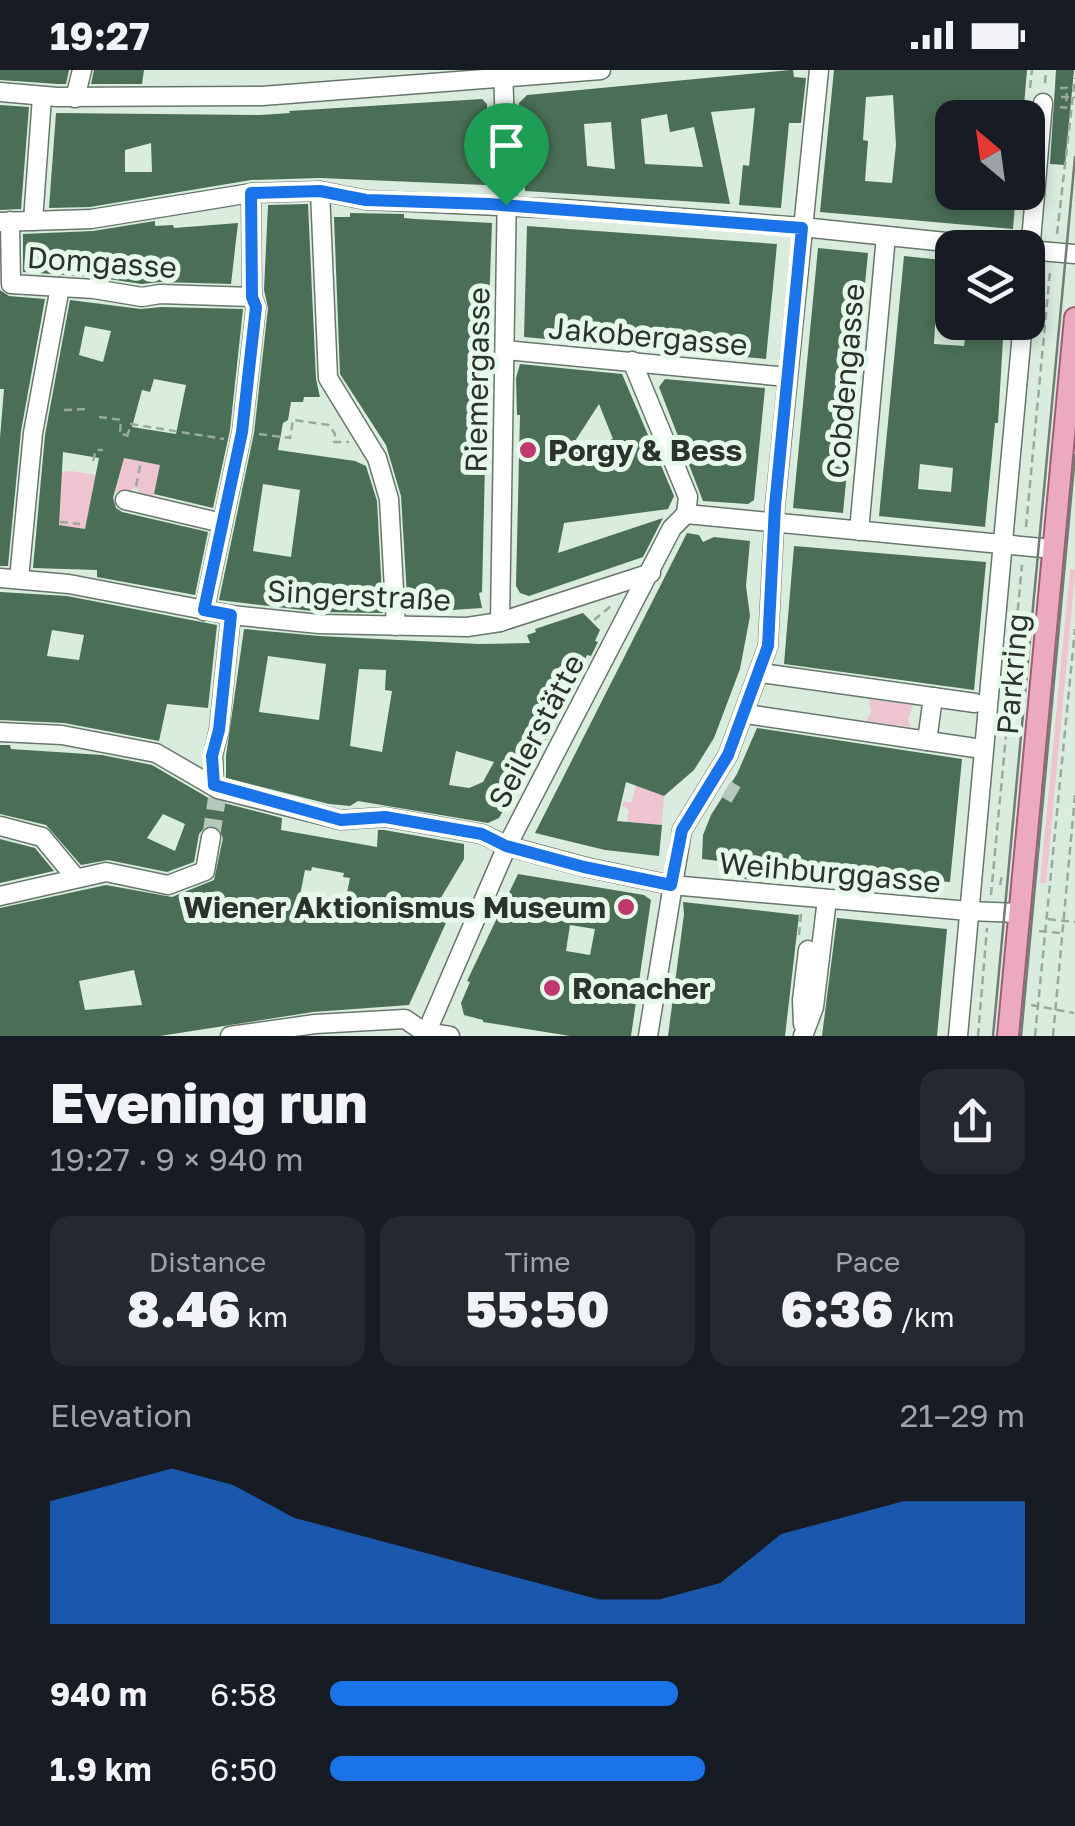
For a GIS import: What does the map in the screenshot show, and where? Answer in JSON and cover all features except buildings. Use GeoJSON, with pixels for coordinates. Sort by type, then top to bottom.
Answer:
{"type":"FeatureCollection","features":[{"type":"Feature","properties":{"kind":"main road","name":"Parkring"},"geometry":{"type":"LineString","coordinates":[[1008,1036],[1075,318]]}},
{"type":"Feature","properties":{"kind":"street"},"geometry":{"type":"LineString","coordinates":[[75,98],[82,70]]}},
{"type":"Feature","properties":{"kind":"street"},"geometry":{"type":"LineString","coordinates":[[0,92],[75,98],[262,96],[601,70]]}},
{"type":"Feature","properties":{"kind":"street"},"geometry":{"type":"LineString","coordinates":[[648,1036],[682,830],[720,785],[768,646],[787,377],[820,70]]}},
{"type":"Feature","properties":{"kind":"street","name":"Riemergasse"},"geometry":{"type":"LineString","coordinates":[[500,622],[506,205],[503,75]]}},
{"type":"Feature","properties":{"kind":"street"},"geometry":{"type":"LineString","coordinates":[[34,222],[42,97]]}},
{"type":"Feature","properties":{"kind":"street"},"geometry":{"type":"LineString","coordinates":[[1031,230],[1047,102]]}},
{"type":"Feature","properties":{"kind":"street"},"geometry":{"type":"LineString","coordinates":[[320,191],[328,378],[377,458],[385,485],[396,626]]}},
{"type":"Feature","properties":{"kind":"street"},"geometry":{"type":"LineString","coordinates":[[5,222],[91,219],[251,193],[320,191],[366,200],[506,205],[935,241]]}},
{"type":"Feature","properties":{"kind":"street"},"geometry":{"type":"LineString","coordinates":[[204,610],[242,432],[256,307],[252,297],[251,193]]}},
{"type":"Feature","properties":{"kind":"street","name":"Domgasse"},"geometry":{"type":"LineString","coordinates":[[5,222],[11,284],[142,297],[252,297]]}},
{"type":"Feature","properties":{"kind":"street","name":"Cobdengasse"},"geometry":{"type":"LineString","coordinates":[[858,531],[886,236]]}},
{"type":"Feature","properties":{"kind":"street"},"geometry":{"type":"LineString","coordinates":[[1045,251],[1075,254]]}},
{"type":"Feature","properties":{"kind":"street"},"geometry":{"type":"LineString","coordinates":[[9,578],[60,287]]}},
{"type":"Feature","properties":{"kind":"street","name":"Parkring"},"geometry":{"type":"LineString","coordinates":[[958,1036],[1021,340]]}},
{"type":"Feature","properties":{"kind":"street","name":"Jakobergasse"},"geometry":{"type":"LineString","coordinates":[[504,350],[787,377]]}},
{"type":"Feature","properties":{"kind":"street"},"geometry":{"type":"LineString","coordinates":[[632,361],[688,497],[686,514],[1053,550]]}},
{"type":"Feature","properties":{"kind":"street"},"geometry":{"type":"LineString","coordinates":[[130,494],[222,523]]}},
{"type":"Feature","properties":{"kind":"street","name":"Seilerstätte"},"geometry":{"type":"LineString","coordinates":[[424,1034],[506,846],[672,528],[686,514]]}},
{"type":"Feature","properties":{"kind":"street","name":"Singerstraße"},"geometry":{"type":"LineString","coordinates":[[9,578],[69,584],[231,615],[318,624],[467,627],[500,622],[651,573]]}},
{"type":"Feature","properties":{"kind":"street"},"geometry":{"type":"LineString","coordinates":[[217,791],[212,756],[219,730],[231,615]]}},
{"type":"Feature","properties":{"kind":"street"},"geometry":{"type":"LineString","coordinates":[[760,673],[975,703]]}},
{"type":"Feature","properties":{"kind":"street"},"geometry":{"type":"LineString","coordinates":[[927,741],[933,697]]}},
{"type":"Feature","properties":{"kind":"street"},"geometry":{"type":"LineString","coordinates":[[746,714],[982,749]]}},
{"type":"Feature","properties":{"kind":"street","name":"Weihburggasse"},"geometry":{"type":"LineString","coordinates":[[0,732],[62,735],[156,753],[217,791],[341,820],[385,817],[482,834],[506,846],[671,885],[969,911],[988,920],[1020,912]]}},
{"type":"Feature","properties":{"kind":"street"},"geometry":{"type":"LineString","coordinates":[[0,826],[42,837],[76,878]]}},
{"type":"Feature","properties":{"kind":"street"},"geometry":{"type":"LineString","coordinates":[[0,896],[106,872],[168,885],[206,871],[211,837]]}},
{"type":"Feature","properties":{"kind":"street"},"geometry":{"type":"LineString","coordinates":[[803,1033],[814,1007],[828,899]]}},
{"type":"Feature","properties":{"kind":"street"},"geometry":{"type":"LineString","coordinates":[[803,1033],[808,950]]}},
{"type":"Feature","properties":{"kind":"street"},"geometry":{"type":"LineString","coordinates":[[230,1036],[314,1024],[405,1019],[424,1034],[450,1036]]}},
{"type":"Feature","properties":{"kind":"path"},"geometry":{"type":"LineString","coordinates":[[1032,70],[1047,102],[1066,108],[1068,88],[1060,88]]}},
{"type":"Feature","properties":{"kind":"path"},"geometry":{"type":"LineString","coordinates":[[1025,532],[1045,300],[1063,200],[1074,96],[1075,78],[1065,78]]}},
{"type":"Feature","properties":{"kind":"path"},"geometry":{"type":"LineString","coordinates":[[1047,102],[1074,96]]}},
{"type":"Feature","properties":{"kind":"path"},"geometry":{"type":"LineString","coordinates":[[64,410],[86,408]]}},
{"type":"Feature","properties":{"kind":"path"},"geometry":{"type":"LineString","coordinates":[[99,418],[121,420],[120,434],[128,436],[131,424],[222,439]]}},
{"type":"Feature","properties":{"kind":"path"},"geometry":{"type":"LineString","coordinates":[[254,434],[290,438],[293,420],[329,424],[335,434],[334,442],[348,444],[353,436]]}},
{"type":"Feature","properties":{"kind":"path"},"geometry":{"type":"LineString","coordinates":[[93,461],[96,450],[103,450]]}},
{"type":"Feature","properties":{"kind":"path"},"geometry":{"type":"LineString","coordinates":[[130,494],[141,461]]}},
{"type":"Feature","properties":{"kind":"path"},"geometry":{"type":"LineString","coordinates":[[60,522],[80,524]]}},
{"type":"Feature","properties":{"kind":"path"},"geometry":{"type":"LineString","coordinates":[[978,1036],[1022,564]]}},
{"type":"Feature","properties":{"kind":"path"},"geometry":{"type":"LineString","coordinates":[[594,620],[609,607]]}},
{"type":"Feature","properties":{"kind":"path"},"geometry":{"type":"LineString","coordinates":[[1035,1036],[1040,951],[1047,919],[1075,630]]}},
{"type":"Feature","properties":{"kind":"path"},"geometry":{"type":"LineString","coordinates":[[1052,1036],[1075,795]]}},
{"type":"Feature","properties":{"kind":"path"},"geometry":{"type":"LineString","coordinates":[[1000,885],[1002,876]]}},
{"type":"Feature","properties":{"kind":"path"},"geometry":{"type":"LineString","coordinates":[[1047,919],[1075,922]]}},
{"type":"Feature","properties":{"kind":"path"},"geometry":{"type":"LineString","coordinates":[[1045,932],[1062,934]]}},
{"type":"Feature","properties":{"kind":"path"},"geometry":{"type":"LineString","coordinates":[[1028,1004],[1074,1013]]}},
{"type":"Feature","properties":{"kind":"shaded area"},"geometry":{"type":"Polygon","coordinates":[[[124,458],[163,465],[153,496],[156,500],[138,496],[139,489],[133,488],[130,495],[115,492],[124,458]]]}},
{"type":"Feature","properties":{"kind":"shaded area"},"geometry":{"type":"Polygon","coordinates":[[[61,472],[96,475],[85,529],[59,525],[60,509],[55,508],[61,472]]]}},
{"type":"Feature","properties":{"kind":"shaded area"},"geometry":{"type":"Polygon","coordinates":[[[1070,569],[1075,570],[1075,575],[1046,883],[1040,883],[1070,569]]]}},
{"type":"Feature","properties":{"kind":"shaded area"},"geometry":{"type":"Polygon","coordinates":[[[869,699],[913,705],[908,718],[910,727],[866,721],[871,712],[869,699]]]}},
{"type":"Feature","properties":{"kind":"shaded area"},"geometry":{"type":"Polygon","coordinates":[[[636,785],[664,796],[662,825],[627,822],[629,810],[622,806],[624,801],[631,803],[636,785]]]}},
{"type":"Feature","properties":{"kind":"tunnel"},"geometry":{"type":"LineString","coordinates":[[726,789],[736,795]]}},
{"type":"Feature","properties":{"kind":"tunnel"},"geometry":{"type":"LineString","coordinates":[[211,837],[217,798]]}},
{"type":"Feature","properties":{"kind":"tram line"},"geometry":{"type":"LineString","coordinates":[[993,1036],[1075,157]]}},
{"type":"Feature","properties":{"kind":"tram line"},"geometry":{"type":"LineString","coordinates":[[1021,1036],[1075,455]]}},
{"type":"Feature","properties":{"kind":"place","name":"Porgy & Bess"},"geometry":{"type":"Point","coordinates":[528,450]}},
{"type":"Feature","properties":{"kind":"place","name":"Wiener Aktionismus Museum"},"geometry":{"type":"Point","coordinates":[626,907]}},
{"type":"Feature","properties":{"kind":"place","name":"Ronacher"},"geometry":{"type":"Point","coordinates":[552,988]}},
{"type":"Feature","properties":{"kind":"route"},"geometry":{"type":"LineString","coordinates":[[320,191],[366,200],[506,205],[802,228],[775,506],[768,646],[728,755],[682,830],[671,885],[506,846],[482,834],[385,817],[341,820],[214,785],[212,756],[219,730],[231,615],[204,610],[242,432],[256,307],[252,297],[251,193],[320,191]]}}]}
